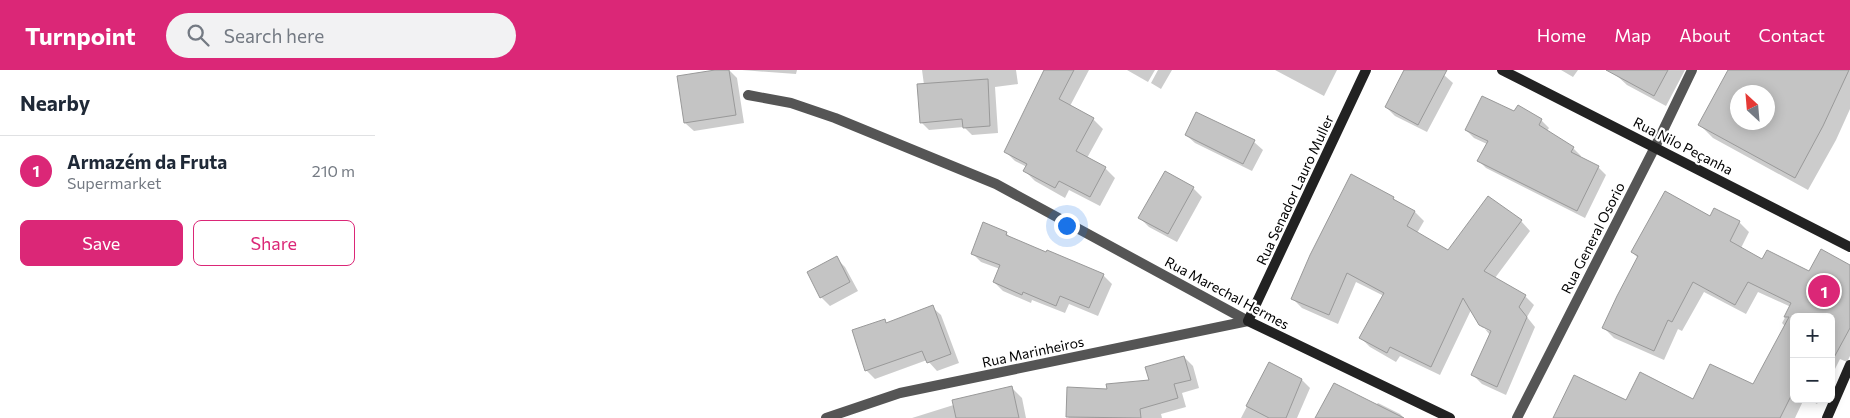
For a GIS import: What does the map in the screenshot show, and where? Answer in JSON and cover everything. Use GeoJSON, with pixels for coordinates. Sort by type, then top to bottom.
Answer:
{"type":"FeatureCollection","features":[{"type":"Feature","properties":{"kind":"street","name":"Rua Senador Lauro Muller"},"geometry":{"type":"LineString","coordinates":[[1247,321],[1367,70]]}},
{"type":"Feature","properties":{"kind":"street","name":"Rua Nilo Peçanha"},"geometry":{"type":"LineString","coordinates":[[1502,70],[1850,247]]}},
{"type":"Feature","properties":{"kind":"street","name":"Rua General Osorio"},"geometry":{"type":"LineString","coordinates":[[1517,418],[1655,147],[1691,70]]}},
{"type":"Feature","properties":{"kind":"street","name":"Rua Marechal Hermes"},"geometry":{"type":"LineString","coordinates":[[748,95],[791,103],[835,118],[996,184],[1247,321],[1450,418]]}},
{"type":"Feature","properties":{"kind":"street","name":"Rua Marinheiros"},"geometry":{"type":"LineString","coordinates":[[826,418],[900,393],[1247,321]]}},
{"type":"Feature","properties":{"kind":"street"},"geometry":{"type":"LineString","coordinates":[[1827,418],[1850,366]]}},
{"type":"Feature","properties":{"kind":"building"},"geometry":{"type":"Polygon","coordinates":[[[715,70],[729,70],[736,115],[684,123],[677,76],[715,70]]]}},
{"type":"Feature","properties":{"kind":"building"},"geometry":{"type":"Polygon","coordinates":[[[1044,70],[1074,70],[1059,99],[1094,118],[1076,151],[1106,167],[1090,197],[1059,181],[1055,188],[1023,171],[1027,164],[1004,152],[1044,70]]]}},
{"type":"Feature","properties":{"kind":"building"},"geometry":{"type":"Polygon","coordinates":[[[1404,70],[1447,70],[1418,125],[1385,107],[1404,70]]]}},
{"type":"Feature","properties":{"kind":"building"},"geometry":{"type":"Polygon","coordinates":[[[1606,70],[1668,70],[1654,96],[1606,70]]]}},
{"type":"Feature","properties":{"kind":"building"},"geometry":{"type":"Polygon","coordinates":[[[1728,70],[1849,70],[1823,126],[1795,178],[1698,125],[1728,70]]]}},
{"type":"Feature","properties":{"kind":"building"},"geometry":{"type":"Polygon","coordinates":[[[988,79],[990,126],[963,128],[962,119],[920,123],[917,84],[988,79]]]}},
{"type":"Feature","properties":{"kind":"building"},"geometry":{"type":"Polygon","coordinates":[[[1482,96],[1514,111],[1518,105],[1542,119],[1539,125],[1574,147],[1571,152],[1599,166],[1577,211],[1477,161],[1488,141],[1465,130],[1482,96]]]}},
{"type":"Feature","properties":{"kind":"building"},"geometry":{"type":"Polygon","coordinates":[[[1196,112],[1255,140],[1243,164],[1185,135],[1196,112]]]}},
{"type":"Feature","properties":{"kind":"building"},"geometry":{"type":"Polygon","coordinates":[[[1165,171],[1194,187],[1168,234],[1138,218],[1165,171]]]}},
{"type":"Feature","properties":{"kind":"building"},"geometry":{"type":"Polygon","coordinates":[[[1351,174],[1394,197],[1393,199],[1415,211],[1407,226],[1448,250],[1488,196],[1522,220],[1484,271],[1526,295],[1519,307],[1527,317],[1497,387],[1471,375],[1491,331],[1479,325],[1463,298],[1431,367],[1390,347],[1387,353],[1359,338],[1384,293],[1347,273],[1329,315],[1291,299],[1310,255],[1351,174]]]}},
{"type":"Feature","properties":{"kind":"building"},"geometry":{"type":"Polygon","coordinates":[[[1665,191],[1710,216],[1714,208],[1740,221],[1730,241],[1762,259],[1767,250],[1809,271],[1821,249],[1850,265],[1850,328],[1835,356],[1835,313],[1790,313],[1790,398],[1780,418],[1553,418],[1574,375],[1626,400],[1640,372],[1693,399],[1710,364],[1753,384],[1789,317],[1784,317],[1791,303],[1748,282],[1735,305],[1693,282],[1672,322],[1668,320],[1654,351],[1602,328],[1638,256],[1631,252],[1665,191]]]}},
{"type":"Feature","properties":{"kind":"building"},"geometry":{"type":"Polygon","coordinates":[[[983,222],[1007,232],[1006,235],[1104,274],[1089,308],[1060,296],[1056,306],[1023,292],[1022,295],[993,282],[1000,265],[971,254],[983,222]]]}},
{"type":"Feature","properties":{"kind":"building"},"geometry":{"type":"Polygon","coordinates":[[[837,256],[850,282],[820,298],[807,272],[837,256]]]}},
{"type":"Feature","properties":{"kind":"building"},"geometry":{"type":"Polygon","coordinates":[[[933,305],[951,354],[927,363],[922,351],[865,371],[852,330],[885,319],[886,323],[933,305]]]}},
{"type":"Feature","properties":{"kind":"building"},"geometry":{"type":"Polygon","coordinates":[[[1184,356],[1191,380],[1174,384],[1178,398],[1140,409],[1141,418],[1066,417],[1067,387],[1107,389],[1106,384],[1149,380],[1145,367],[1184,356]]]}},
{"type":"Feature","properties":{"kind":"building"},"geometry":{"type":"Polygon","coordinates":[[[1269,362],[1302,379],[1286,418],[1269,418],[1246,406],[1269,362]]]}},
{"type":"Feature","properties":{"kind":"building"},"geometry":{"type":"Polygon","coordinates":[[[1334,383],[1404,418],[1315,418],[1334,383]]]}},
{"type":"Feature","properties":{"kind":"building"},"geometry":{"type":"Polygon","coordinates":[[[1012,386],[1019,418],[956,418],[952,400],[1012,386]]]}},
{"type":"Feature","properties":{"kind":"place","name":"Armazém da Fruta"},"geometry":{"type":"Point","coordinates":[1824,291]}}]}
